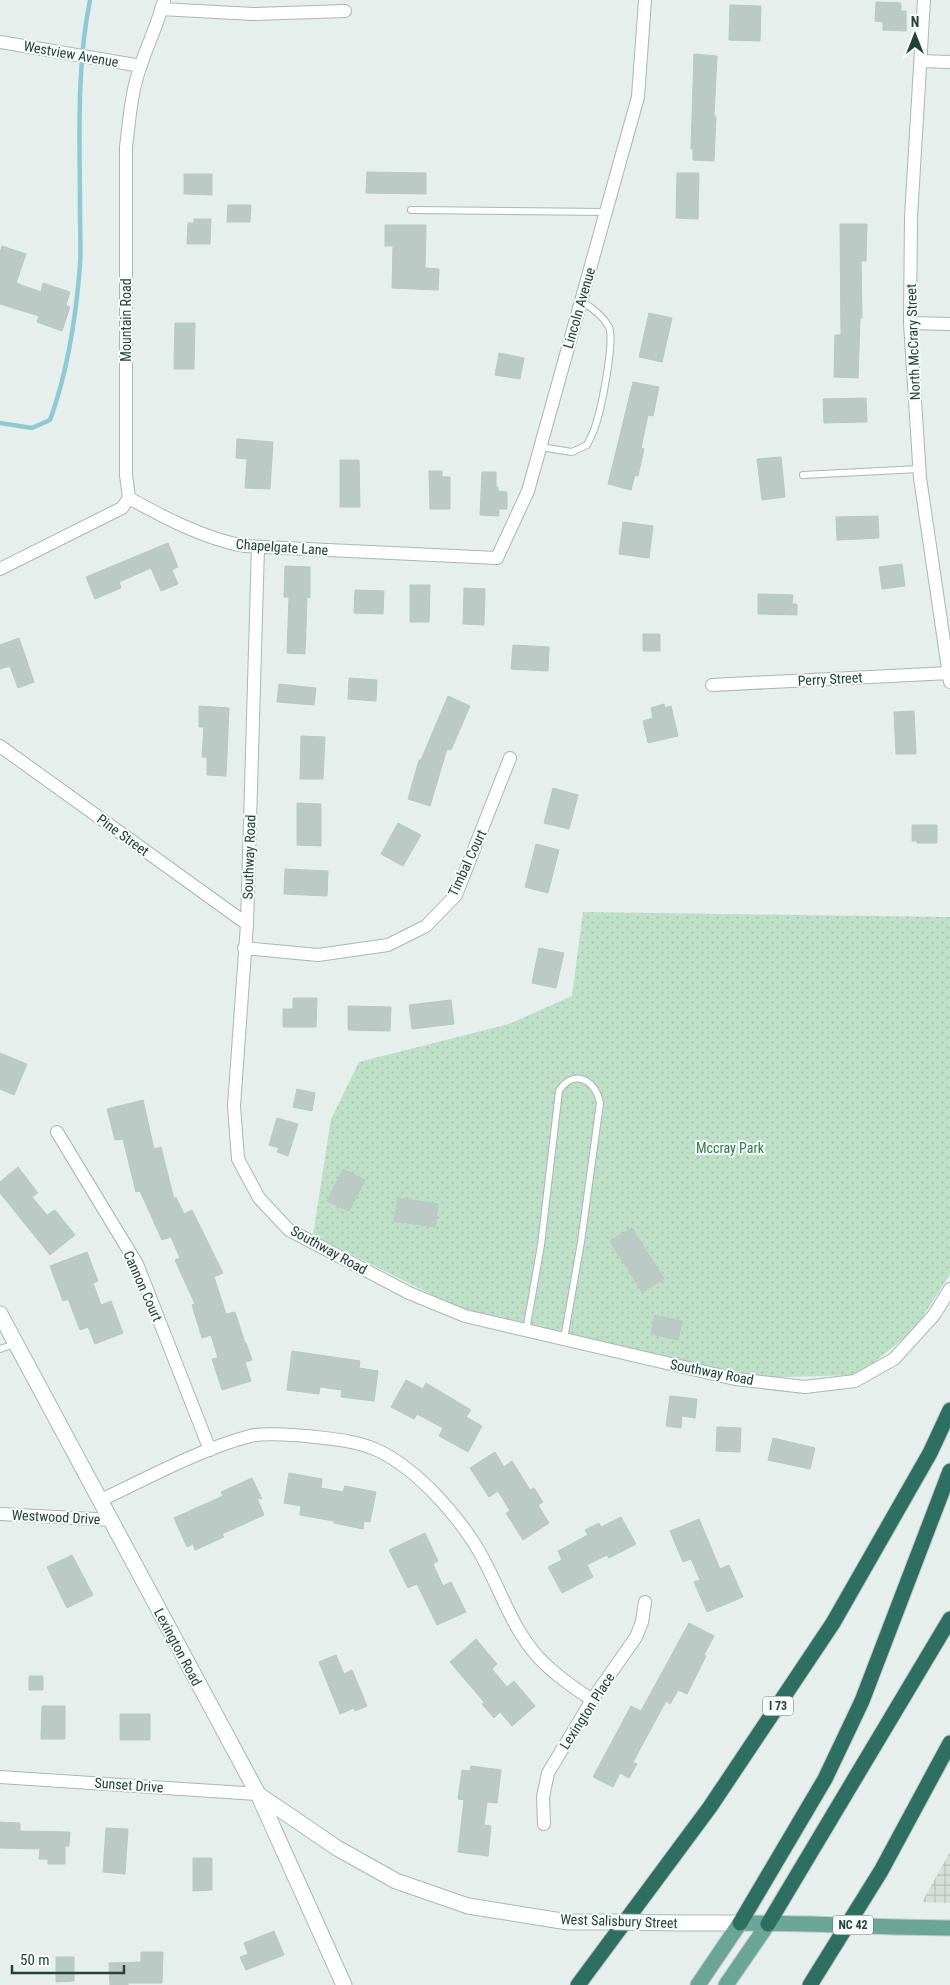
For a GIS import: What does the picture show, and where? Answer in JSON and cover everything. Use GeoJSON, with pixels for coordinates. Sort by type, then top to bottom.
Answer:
{"type":"FeatureCollection","features":[{"type":"Feature","properties":{"kind":"highway","name":"I 73"},"geometry":{"type":"LineString","coordinates":[[578,1985],[710,1807],[833,1623],[930,1453],[950,1410]]}},
{"type":"Feature","properties":{"kind":"highway"},"geometry":{"type":"LineString","coordinates":[[740,1923],[825,1778],[862,1701],[950,1471]]}},
{"type":"Feature","properties":{"kind":"highway"},"geometry":{"type":"LineString","coordinates":[[768,1924],[950,1619]]}},
{"type":"Feature","properties":{"kind":"highway"},"geometry":{"type":"LineString","coordinates":[[810,1985],[881,1871],[950,1743]]}},
{"type":"Feature","properties":{"kind":"main road","name":"Lexington Road"},"geometry":{"type":"LineString","coordinates":[[0,1314],[258,1794],[344,1985]]}},
{"type":"Feature","properties":{"kind":"main road","name":"West Salisbury Street"},"geometry":{"type":"LineString","coordinates":[[258,1794],[337,1848],[396,1881],[468,1906],[568,1922],[810,1924],[950,1928]]}},
{"type":"Feature","properties":{"kind":"main road"},"geometry":{"type":"LineString","coordinates":[[698,1985],[740,1923]]}},
{"type":"Feature","properties":{"kind":"main road"},"geometry":{"type":"LineString","coordinates":[[726,1985],[768,1924]]}},
{"type":"Feature","properties":{"kind":"street","name":"Lincoln Avenue"},"geometry":{"type":"LineString","coordinates":[[445,556],[496,558],[528,491],[638,97],[644,0]]}},
{"type":"Feature","properties":{"kind":"street","name":"North McCrary Street"},"geometry":{"type":"LineString","coordinates":[[924,0],[912,217],[910,323],[919,469],[949,678]]}},
{"type":"Feature","properties":{"kind":"street"},"geometry":{"type":"LineString","coordinates":[[162,4],[253,14],[345,10]]}},
{"type":"Feature","properties":{"kind":"street","name":"Mountain Road"},"geometry":{"type":"LineString","coordinates":[[129,498],[126,475],[126,147],[130,106],[162,4]]}},
{"type":"Feature","properties":{"kind":"street","name":"Westview Avenue"},"geometry":{"type":"LineString","coordinates":[[0,42],[141,66]]}},
{"type":"Feature","properties":{"kind":"street"},"geometry":{"type":"LineString","coordinates":[[921,61],[950,62]]}},
{"type":"Feature","properties":{"kind":"street"},"geometry":{"type":"LineString","coordinates":[[910,323],[950,324]]}},
{"type":"Feature","properties":{"kind":"street"},"geometry":{"type":"LineString","coordinates":[[0,568],[122,508],[129,498]]}},
{"type":"Feature","properties":{"kind":"street","name":"Chapelgate Lane"},"geometry":{"type":"LineString","coordinates":[[129,498],[192,530],[231,544],[445,556]]}},
{"type":"Feature","properties":{"kind":"street","name":"Southway Road"},"geometry":{"type":"LineString","coordinates":[[258,547],[247,924],[234,1106],[238,1159],[259,1198],[290,1230],[409,1293],[465,1316],[735,1379],[805,1387],[855,1381],[894,1359],[934,1315],[950,1289]]}},
{"type":"Feature","properties":{"kind":"street","name":"Perry Street"},"geometry":{"type":"LineString","coordinates":[[712,685],[949,678]]}},
{"type":"Feature","properties":{"kind":"street","name":"Pine Street"},"geometry":{"type":"LineString","coordinates":[[0,746],[247,924]]}},
{"type":"Feature","properties":{"kind":"street","name":"Timbal Court"},"geometry":{"type":"LineString","coordinates":[[244,948],[318,955],[388,945],[426,926],[456,894],[510,758]]}},
{"type":"Feature","properties":{"kind":"street","name":"Cannon Court"},"geometry":{"type":"LineString","coordinates":[[57,1132],[137,1264],[210,1450]]}},
{"type":"Feature","properties":{"kind":"street"},"geometry":{"type":"LineString","coordinates":[[101,1500],[210,1450],[252,1435],[292,1435],[344,1440],[376,1450],[406,1467],[444,1505],[474,1543],[517,1627],[538,1657],[560,1678],[592,1700]]}},
{"type":"Feature","properties":{"kind":"street","name":"Westwood Drive"},"geometry":{"type":"LineString","coordinates":[[0,1514],[112,1520]]}},
{"type":"Feature","properties":{"kind":"street","name":"Lexington Place"},"geometry":{"type":"LineString","coordinates":[[544,1824],[543,1797],[548,1773],[592,1700],[636,1637],[642,1622],[645,1602]]}},
{"type":"Feature","properties":{"kind":"street","name":"Sunset Drive"},"geometry":{"type":"LineString","coordinates":[[0,1777],[258,1794]]}},
{"type":"Feature","properties":{"kind":"lane"},"geometry":{"type":"LineString","coordinates":[[411,210],[606,212]]}},
{"type":"Feature","properties":{"kind":"lane"},"geometry":{"type":"LineString","coordinates":[[540,446],[572,452],[587,444],[595,427],[610,356],[610,334],[608,326],[599,314],[581,301]]}},
{"type":"Feature","properties":{"kind":"lane"},"geometry":{"type":"LineString","coordinates":[[803,475],[919,469]]}},
{"type":"Feature","properties":{"kind":"lane"},"geometry":{"type":"LineString","coordinates":[[526,1330],[541,1245],[559,1091],[563,1084],[578,1078],[594,1087],[598,1093],[600,1103],[581,1242],[564,1340]]}},
{"type":"Feature","properties":{"kind":"lane"},"geometry":{"type":"LineString","coordinates":[[0,1349],[16,1344]]}},
{"type":"Feature","properties":{"kind":"shaded area"},"geometry":{"type":"Polygon","coordinates":[[[950,1852],[950,1903],[922,1902],[950,1852]]]}},
{"type":"Feature","properties":{"kind":"green space","name":"Mccray Park"},"geometry":{"type":"Polygon","coordinates":[[[583,912],[950,917],[950,1274],[915,1329],[859,1375],[746,1378],[470,1314],[313,1235],[331,1119],[359,1062],[509,1024],[572,996],[583,912]]]}},
{"type":"Feature","properties":{"kind":"building"},"geometry":{"type":"Polygon","coordinates":[[[876,2],[901,3],[901,11],[906,11],[906,31],[883,30],[883,22],[875,21],[876,2]]]}},
{"type":"Feature","properties":{"kind":"building"},"geometry":{"type":"Polygon","coordinates":[[[730,5],[761,6],[760,41],[729,40],[730,5]]]}},
{"type":"Feature","properties":{"kind":"building"},"geometry":{"type":"Polygon","coordinates":[[[694,54],[717,56],[714,161],[693,160],[693,149],[691,149],[694,54]]]}},
{"type":"Feature","properties":{"kind":"building"},"geometry":{"type":"Polygon","coordinates":[[[367,172],[426,173],[426,194],[366,193],[367,172]]]}},
{"type":"Feature","properties":{"kind":"building"},"geometry":{"type":"Polygon","coordinates":[[[677,173],[699,173],[698,219],[676,218],[677,173]]]}},
{"type":"Feature","properties":{"kind":"building"},"geometry":{"type":"Polygon","coordinates":[[[184,174],[212,174],[212,195],[184,194],[184,174]]]}},
{"type":"Feature","properties":{"kind":"building"},"geometry":{"type":"Polygon","coordinates":[[[228,205],[251,205],[250,222],[227,222],[228,205]]]}},
{"type":"Feature","properties":{"kind":"building"},"geometry":{"type":"Polygon","coordinates":[[[194,219],[211,219],[210,244],[187,244],[188,223],[194,223],[194,219]]]}},
{"type":"Feature","properties":{"kind":"building"},"geometry":{"type":"Polygon","coordinates":[[[840,224],[867,224],[866,261],[861,261],[862,318],[860,318],[858,378],[834,377],[835,335],[841,335],[840,224]]]}},
{"type":"Feature","properties":{"kind":"building"},"geometry":{"type":"Polygon","coordinates":[[[385,225],[426,225],[425,268],[439,269],[438,290],[392,288],[393,246],[385,246],[385,225]]]}},
{"type":"Feature","properties":{"kind":"building"},"geometry":{"type":"Polygon","coordinates":[[[2,246],[26,254],[16,283],[41,292],[43,283],[70,292],[66,305],[70,307],[62,331],[37,322],[39,316],[0,304],[0,253],[2,246]]]}},
{"type":"Feature","properties":{"kind":"building"},"geometry":{"type":"Polygon","coordinates":[[[649,313],[672,318],[662,362],[639,357],[649,313]]]}},
{"type":"Feature","properties":{"kind":"building"},"geometry":{"type":"Polygon","coordinates":[[[175,323],[195,323],[194,369],[174,369],[175,323]]]}},
{"type":"Feature","properties":{"kind":"building"},"geometry":{"type":"Polygon","coordinates":[[[499,353],[524,358],[520,379],[495,375],[499,353]]]}},
{"type":"Feature","properties":{"kind":"building"},"geometry":{"type":"Polygon","coordinates":[[[633,382],[659,387],[653,416],[648,415],[641,448],[644,449],[638,476],[635,475],[631,490],[608,484],[633,382]]]}},
{"type":"Feature","properties":{"kind":"building"},"geometry":{"type":"Polygon","coordinates":[[[866,398],[867,422],[824,423],[823,399],[866,398]]]}},
{"type":"Feature","properties":{"kind":"building"},"geometry":{"type":"Polygon","coordinates":[[[237,439],[273,442],[270,489],[245,488],[247,459],[236,458],[237,439]]]}},
{"type":"Feature","properties":{"kind":"building"},"geometry":{"type":"Polygon","coordinates":[[[781,457],[785,497],[762,500],[757,459],[781,457]]]}},
{"type":"Feature","properties":{"kind":"building"},"geometry":{"type":"Polygon","coordinates":[[[340,460],[359,460],[360,507],[340,507],[340,460]]]}},
{"type":"Feature","properties":{"kind":"building"},"geometry":{"type":"Polygon","coordinates":[[[429,471],[442,471],[442,477],[450,477],[450,509],[430,509],[429,471]]]}},
{"type":"Feature","properties":{"kind":"building"},"geometry":{"type":"Polygon","coordinates":[[[482,472],[496,472],[496,487],[498,487],[498,491],[507,492],[507,509],[499,509],[499,516],[480,515],[482,472]]]}},
{"type":"Feature","properties":{"kind":"building"},"geometry":{"type":"Polygon","coordinates":[[[878,516],[879,538],[837,540],[836,517],[878,516]]]}},
{"type":"Feature","properties":{"kind":"building"},"geometry":{"type":"Polygon","coordinates":[[[623,522],[653,526],[649,558],[619,554],[623,522]]]}},
{"type":"Feature","properties":{"kind":"building"},"geometry":{"type":"Polygon","coordinates":[[[168,543],[178,567],[172,570],[178,584],[161,591],[151,568],[119,582],[121,588],[95,599],[86,577],[168,543]]]}},
{"type":"Feature","properties":{"kind":"building"},"geometry":{"type":"Polygon","coordinates":[[[902,564],[905,586],[882,589],[879,567],[902,564]]]}},
{"type":"Feature","properties":{"kind":"building"},"geometry":{"type":"Polygon","coordinates":[[[285,566],[310,567],[310,598],[307,597],[305,654],[287,653],[289,597],[284,597],[285,566]]]}},
{"type":"Feature","properties":{"kind":"building"},"geometry":{"type":"Polygon","coordinates":[[[410,585],[430,585],[429,622],[410,622],[410,585]]]}},
{"type":"Feature","properties":{"kind":"building"},"geometry":{"type":"Polygon","coordinates":[[[464,588],[485,589],[484,625],[463,624],[464,588]]]}},
{"type":"Feature","properties":{"kind":"building"},"geometry":{"type":"Polygon","coordinates":[[[355,590],[384,591],[383,614],[354,613],[355,590]]]}},
{"type":"Feature","properties":{"kind":"building"},"geometry":{"type":"Polygon","coordinates":[[[758,594],[793,595],[792,604],[797,604],[797,615],[758,614],[758,594]]]}},
{"type":"Feature","properties":{"kind":"building"},"geometry":{"type":"Polygon","coordinates":[[[643,634],[660,634],[660,651],[643,651],[643,634]]]}},
{"type":"Feature","properties":{"kind":"building"},"geometry":{"type":"Polygon","coordinates":[[[19,638],[34,682],[18,688],[10,666],[0,669],[0,645],[19,638]]]}},
{"type":"Feature","properties":{"kind":"building"},"geometry":{"type":"Polygon","coordinates":[[[513,645],[549,647],[548,671],[511,669],[513,645]]]}},
{"type":"Feature","properties":{"kind":"building"},"geometry":{"type":"Polygon","coordinates":[[[349,678],[377,680],[376,701],[348,699],[349,678]]]}},
{"type":"Feature","properties":{"kind":"building"},"geometry":{"type":"Polygon","coordinates":[[[279,684],[316,688],[314,705],[277,702],[279,684]]]}},
{"type":"Feature","properties":{"kind":"building"},"geometry":{"type":"Polygon","coordinates":[[[448,696],[470,706],[451,750],[447,749],[430,806],[408,799],[419,760],[421,760],[448,696]]]}},
{"type":"Feature","properties":{"kind":"building"},"geometry":{"type":"Polygon","coordinates":[[[664,704],[665,708],[671,706],[678,736],[648,743],[643,721],[653,718],[651,708],[664,704]]]}},
{"type":"Feature","properties":{"kind":"building"},"geometry":{"type":"Polygon","coordinates":[[[199,706],[229,708],[226,776],[207,775],[207,757],[202,757],[204,727],[199,727],[199,706]]]}},
{"type":"Feature","properties":{"kind":"building"},"geometry":{"type":"Polygon","coordinates":[[[914,711],[916,754],[896,754],[894,712],[914,711]]]}},
{"type":"Feature","properties":{"kind":"building"},"geometry":{"type":"Polygon","coordinates":[[[301,736],[325,737],[323,779],[300,779],[301,736]]]}},
{"type":"Feature","properties":{"kind":"building"},"geometry":{"type":"Polygon","coordinates":[[[553,788],[578,795],[569,829],[544,823],[553,788]]]}},
{"type":"Feature","properties":{"kind":"building"},"geometry":{"type":"Polygon","coordinates":[[[297,803],[321,804],[321,846],[297,845],[297,803]]]}},
{"type":"Feature","properties":{"kind":"building"},"geometry":{"type":"Polygon","coordinates":[[[398,823],[421,835],[403,866],[381,854],[398,823]]]}},
{"type":"Feature","properties":{"kind":"building"},"geometry":{"type":"Polygon","coordinates":[[[912,825],[937,825],[937,843],[917,843],[917,841],[912,841],[912,825]]]}},
{"type":"Feature","properties":{"kind":"building"},"geometry":{"type":"Polygon","coordinates":[[[536,844],[559,850],[548,893],[525,887],[536,844]]]}},
{"type":"Feature","properties":{"kind":"building"},"geometry":{"type":"Polygon","coordinates":[[[285,869],[328,871],[327,896],[284,894],[285,869]]]}},
{"type":"Feature","properties":{"kind":"building"},"geometry":{"type":"Polygon","coordinates":[[[539,948],[564,953],[556,988],[532,983],[539,948]]]}},
{"type":"Feature","properties":{"kind":"building"},"geometry":{"type":"Polygon","coordinates":[[[293,998],[317,998],[316,1027],[283,1027],[283,1009],[293,1009],[293,998]]]}},
{"type":"Feature","properties":{"kind":"building"},"geometry":{"type":"Polygon","coordinates":[[[451,1000],[454,1024],[412,1029],[409,1005],[451,1000]]]}},
{"type":"Feature","properties":{"kind":"building"},"geometry":{"type":"Polygon","coordinates":[[[348,1006],[391,1007],[390,1031],[348,1030],[348,1006]]]}},
{"type":"Feature","properties":{"kind":"building"},"geometry":{"type":"Polygon","coordinates":[[[0,1053],[27,1064],[14,1095],[0,1089],[0,1053]]]}},
{"type":"Feature","properties":{"kind":"building"},"geometry":{"type":"Polygon","coordinates":[[[297,1089],[315,1093],[312,1111],[293,1107],[297,1089]]]}},
{"type":"Feature","properties":{"kind":"building"},"geometry":{"type":"Polygon","coordinates":[[[143,1100],[154,1149],[161,1147],[174,1199],[176,1197],[184,1214],[192,1210],[223,1273],[214,1277],[226,1314],[235,1312],[252,1360],[245,1362],[251,1381],[222,1390],[212,1359],[218,1358],[211,1335],[202,1338],[192,1305],[195,1304],[175,1260],[180,1258],[171,1237],[162,1240],[140,1191],[136,1192],[123,1139],[115,1140],[107,1109],[143,1100]]]}},
{"type":"Feature","properties":{"kind":"building"},"geometry":{"type":"Polygon","coordinates":[[[277,1118],[298,1124],[288,1156],[277,1152],[279,1148],[269,1145],[277,1118]]]}},
{"type":"Feature","properties":{"kind":"building"},"geometry":{"type":"Polygon","coordinates":[[[18,1167],[38,1193],[32,1197],[47,1215],[55,1210],[75,1235],[50,1255],[0,1193],[0,1182],[18,1167]]]}},
{"type":"Feature","properties":{"kind":"building"},"geometry":{"type":"Polygon","coordinates":[[[343,1169],[365,1180],[349,1211],[327,1201],[343,1169]]]}},
{"type":"Feature","properties":{"kind":"building"},"geometry":{"type":"Polygon","coordinates":[[[398,1198],[438,1204],[435,1227],[394,1221],[398,1198]]]}},
{"type":"Feature","properties":{"kind":"building"},"geometry":{"type":"Polygon","coordinates":[[[632,1228],[664,1279],[642,1292],[610,1241],[632,1228]]]}},
{"type":"Feature","properties":{"kind":"building"},"geometry":{"type":"Polygon","coordinates":[[[87,1252],[98,1281],[93,1283],[101,1305],[111,1301],[123,1333],[95,1344],[88,1327],[80,1330],[68,1299],[63,1301],[50,1266],[87,1252]]]}},
{"type":"Feature","properties":{"kind":"building"},"geometry":{"type":"Polygon","coordinates":[[[655,1315],[682,1321],[678,1340],[651,1334],[655,1315]]]}},
{"type":"Feature","properties":{"kind":"building"},"geometry":{"type":"Polygon","coordinates":[[[292,1351],[360,1361],[359,1368],[378,1371],[374,1401],[341,1397],[342,1390],[320,1387],[319,1394],[287,1390],[292,1351]]]}},
{"type":"Feature","properties":{"kind":"building"},"geometry":{"type":"Polygon","coordinates":[[[406,1380],[423,1389],[426,1383],[471,1410],[466,1417],[482,1426],[468,1452],[439,1436],[443,1428],[417,1414],[414,1419],[391,1407],[406,1380]]]}},
{"type":"Feature","properties":{"kind":"building"},"geometry":{"type":"Polygon","coordinates":[[[670,1396],[697,1399],[695,1418],[682,1416],[681,1428],[666,1426],[670,1396]]]}},
{"type":"Feature","properties":{"kind":"building"},"geometry":{"type":"Polygon","coordinates":[[[717,1427],[741,1428],[740,1452],[716,1451],[717,1427]]]}},
{"type":"Feature","properties":{"kind":"building"},"geometry":{"type":"Polygon","coordinates":[[[773,1438],[815,1448],[810,1469],[768,1460],[773,1438]]]}},
{"type":"Feature","properties":{"kind":"building"},"geometry":{"type":"Polygon","coordinates":[[[495,1452],[504,1467],[512,1461],[530,1490],[534,1488],[543,1502],[538,1505],[549,1523],[523,1540],[506,1513],[510,1511],[498,1491],[489,1497],[470,1468],[495,1452]]]}},
{"type":"Feature","properties":{"kind":"building"},"geometry":{"type":"Polygon","coordinates":[[[289,1473],[322,1479],[321,1488],[343,1492],[345,1486],[376,1492],[370,1522],[364,1521],[363,1529],[334,1523],[334,1521],[300,1515],[301,1506],[284,1503],[289,1473]]]}},
{"type":"Feature","properties":{"kind":"building"},"geometry":{"type":"Polygon","coordinates":[[[252,1478],[262,1499],[257,1498],[264,1515],[222,1534],[224,1537],[195,1550],[193,1544],[187,1547],[174,1518],[223,1496],[221,1492],[252,1478]]]}},
{"type":"Feature","properties":{"kind":"building"},"geometry":{"type":"Polygon","coordinates":[[[621,1517],[636,1544],[609,1558],[607,1555],[587,1565],[593,1577],[562,1593],[548,1567],[562,1560],[558,1551],[588,1535],[585,1530],[599,1523],[601,1527],[621,1517]]]}},
{"type":"Feature","properties":{"kind":"building"},"geometry":{"type":"Polygon","coordinates":[[[699,1519],[720,1569],[729,1565],[743,1597],[707,1612],[694,1582],[700,1580],[691,1559],[683,1562],[670,1531],[699,1519]]]}},
{"type":"Feature","properties":{"kind":"building"},"geometry":{"type":"Polygon","coordinates":[[[425,1533],[438,1561],[433,1564],[443,1586],[451,1582],[466,1612],[437,1625],[417,1584],[408,1588],[389,1550],[425,1533]]]}},
{"type":"Feature","properties":{"kind":"building"},"geometry":{"type":"Polygon","coordinates":[[[72,1555],[93,1595],[67,1608],[47,1567],[72,1555]]]}},
{"type":"Feature","properties":{"kind":"building"},"geometry":{"type":"Polygon","coordinates":[[[689,1623],[714,1636],[687,1694],[678,1690],[670,1704],[666,1701],[633,1762],[637,1764],[629,1778],[620,1773],[613,1787],[593,1777],[631,1706],[641,1711],[689,1623]]]}},
{"type":"Feature","properties":{"kind":"building"},"geometry":{"type":"Polygon","coordinates":[[[476,1639],[497,1664],[492,1669],[507,1687],[514,1681],[535,1706],[512,1726],[500,1712],[494,1718],[482,1704],[484,1702],[450,1662],[476,1639]]]}},
{"type":"Feature","properties":{"kind":"building"},"geometry":{"type":"Polygon","coordinates":[[[336,1655],[344,1674],[352,1670],[367,1706],[355,1711],[354,1708],[340,1714],[319,1662],[336,1655]]]}},
{"type":"Feature","properties":{"kind":"building"},"geometry":{"type":"Polygon","coordinates":[[[29,1676],[43,1676],[43,1690],[29,1690],[29,1676]]]}},
{"type":"Feature","properties":{"kind":"building"},"geometry":{"type":"Polygon","coordinates":[[[42,1706],[65,1706],[65,1739],[41,1739],[42,1706]]]}},
{"type":"Feature","properties":{"kind":"building"},"geometry":{"type":"Polygon","coordinates":[[[120,1714],[150,1714],[150,1740],[120,1740],[120,1714]]]}},
{"type":"Feature","properties":{"kind":"building"},"geometry":{"type":"Polygon","coordinates":[[[471,1766],[501,1770],[497,1803],[487,1802],[484,1825],[491,1826],[488,1856],[458,1852],[464,1800],[458,1799],[462,1770],[470,1771],[471,1766]]]}},
{"type":"Feature","properties":{"kind":"building"},"geometry":{"type":"Polygon","coordinates":[[[0,1822],[20,1823],[20,1831],[70,1832],[69,1846],[65,1846],[65,1864],[48,1864],[48,1859],[39,1859],[40,1849],[0,1848],[0,1822]]]}},
{"type":"Feature","properties":{"kind":"building"},"geometry":{"type":"Polygon","coordinates":[[[106,1828],[128,1829],[125,1874],[103,1872],[106,1828]]]}},
{"type":"Feature","properties":{"kind":"building"},"geometry":{"type":"Polygon","coordinates":[[[193,1858],[212,1858],[212,1890],[193,1891],[193,1858]]]}},
{"type":"Feature","properties":{"kind":"building"},"geometry":{"type":"Polygon","coordinates":[[[274,1931],[284,1955],[246,1970],[240,1957],[248,1954],[244,1943],[274,1931]]]}},
{"type":"Feature","properties":{"kind":"building"},"geometry":{"type":"Polygon","coordinates":[[[141,1952],[163,1952],[162,1983],[110,1985],[109,1963],[141,1962],[141,1952]]]}},
{"type":"Feature","properties":{"kind":"building"},"geometry":{"type":"Polygon","coordinates":[[[56,1957],[74,1957],[74,1981],[56,1982],[56,1957]]]}},
{"type":"Feature","properties":{"kind":"waterway"},"geometry":{"type":"LineString","coordinates":[[0,423],[32,428],[50,420],[62,382],[73,324],[80,265],[79,132],[83,52],[90,0]]}}]}
